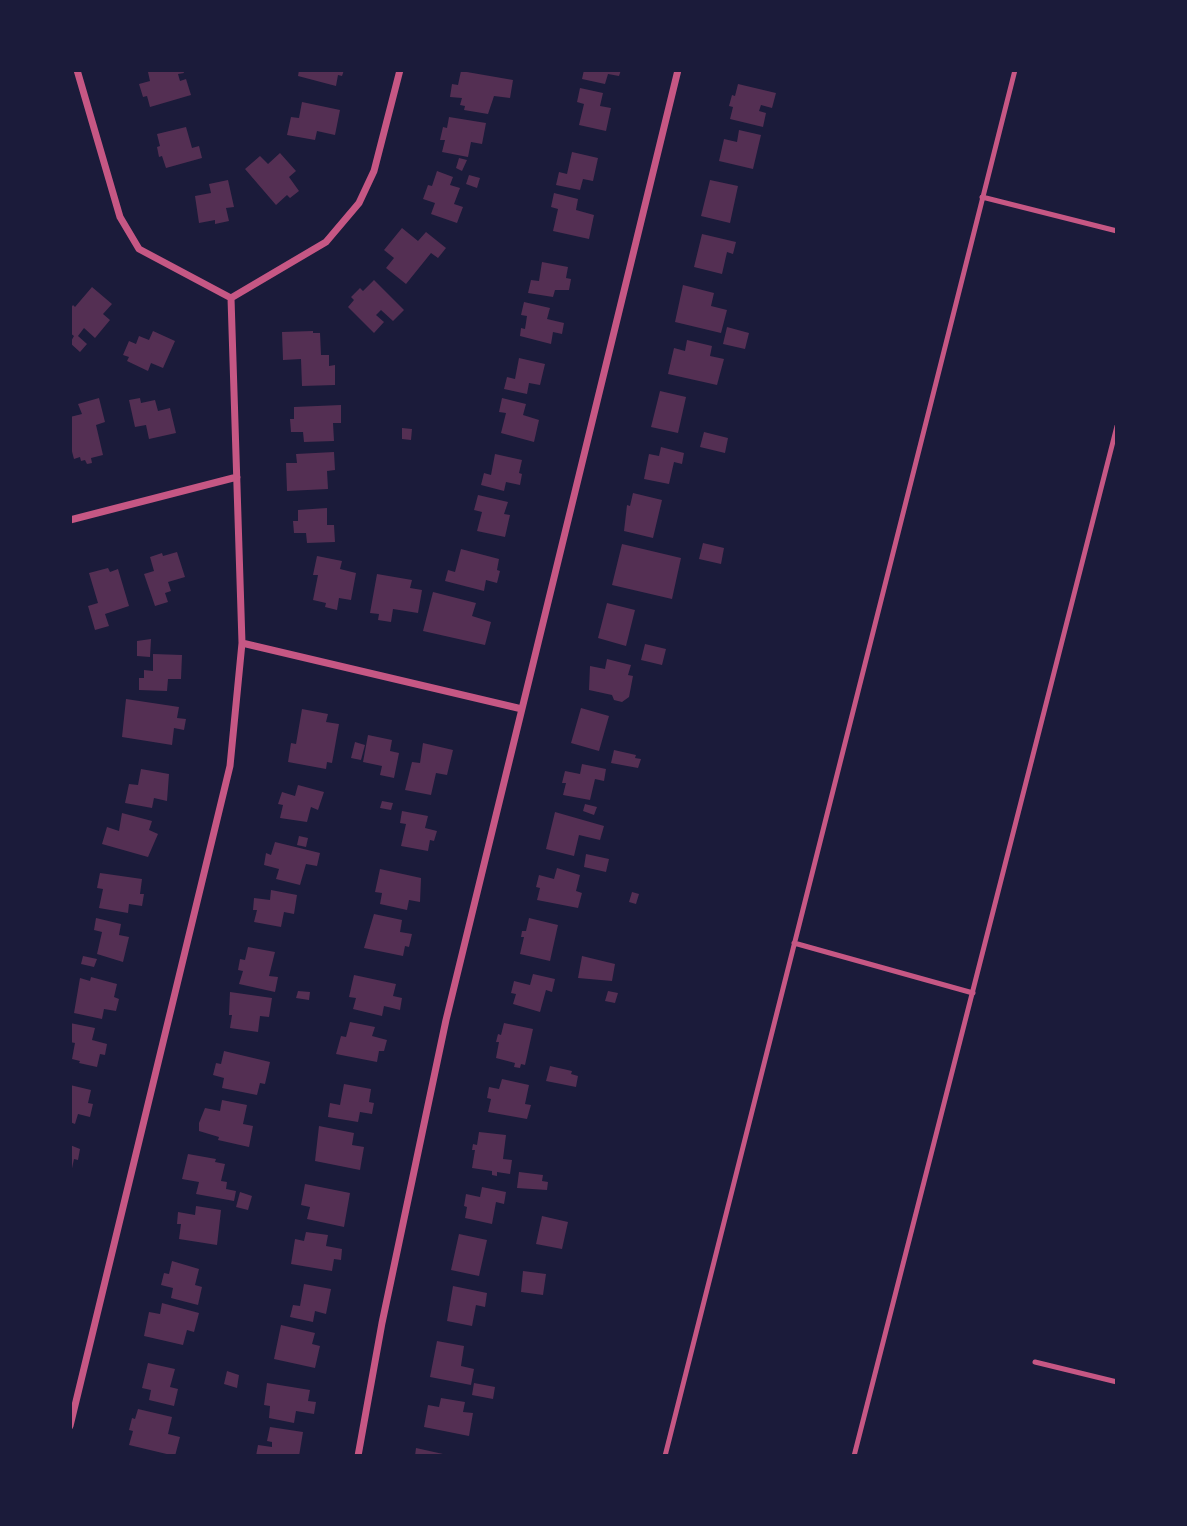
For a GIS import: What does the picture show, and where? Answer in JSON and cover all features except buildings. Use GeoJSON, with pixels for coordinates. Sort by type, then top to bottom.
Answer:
{"type":"FeatureCollection","features":[{"type":"Feature","properties":{"kind":"street"},"geometry":{"type":"LineString","coordinates":[[78,70],[120,217],[139,249],[231,298]]}},
{"type":"Feature","properties":{"kind":"street"},"geometry":{"type":"LineString","coordinates":[[231,298],[326,242],[359,203],[374,171],[400,70]]}},
{"type":"Feature","properties":{"kind":"street"},"geometry":{"type":"LineString","coordinates":[[358,1456],[382,1323],[446,1020],[678,70]]}},
{"type":"Feature","properties":{"kind":"street"},"geometry":{"type":"LineString","coordinates":[[70,1426],[230,766],[242,643],[231,298]]}},
{"type":"Feature","properties":{"kind":"street"},"geometry":{"type":"LineString","coordinates":[[70,520],[237,477]]}},
{"type":"Feature","properties":{"kind":"street"},"geometry":{"type":"LineString","coordinates":[[242,643],[522,709]]}},
{"type":"Feature","properties":{"kind":"lane"},"geometry":{"type":"LineString","coordinates":[[665,1456],[1014,70]]}},
{"type":"Feature","properties":{"kind":"lane"},"geometry":{"type":"LineString","coordinates":[[982,197],[1117,231]]}},
{"type":"Feature","properties":{"kind":"lane"},"geometry":{"type":"LineString","coordinates":[[854,1456],[1117,426]]}},
{"type":"Feature","properties":{"kind":"lane"},"geometry":{"type":"LineString","coordinates":[[794,943],[973,993]]}},
{"type":"Feature","properties":{"kind":"lane"},"geometry":{"type":"LineString","coordinates":[[1035,1362],[1117,1382]]}}]}
